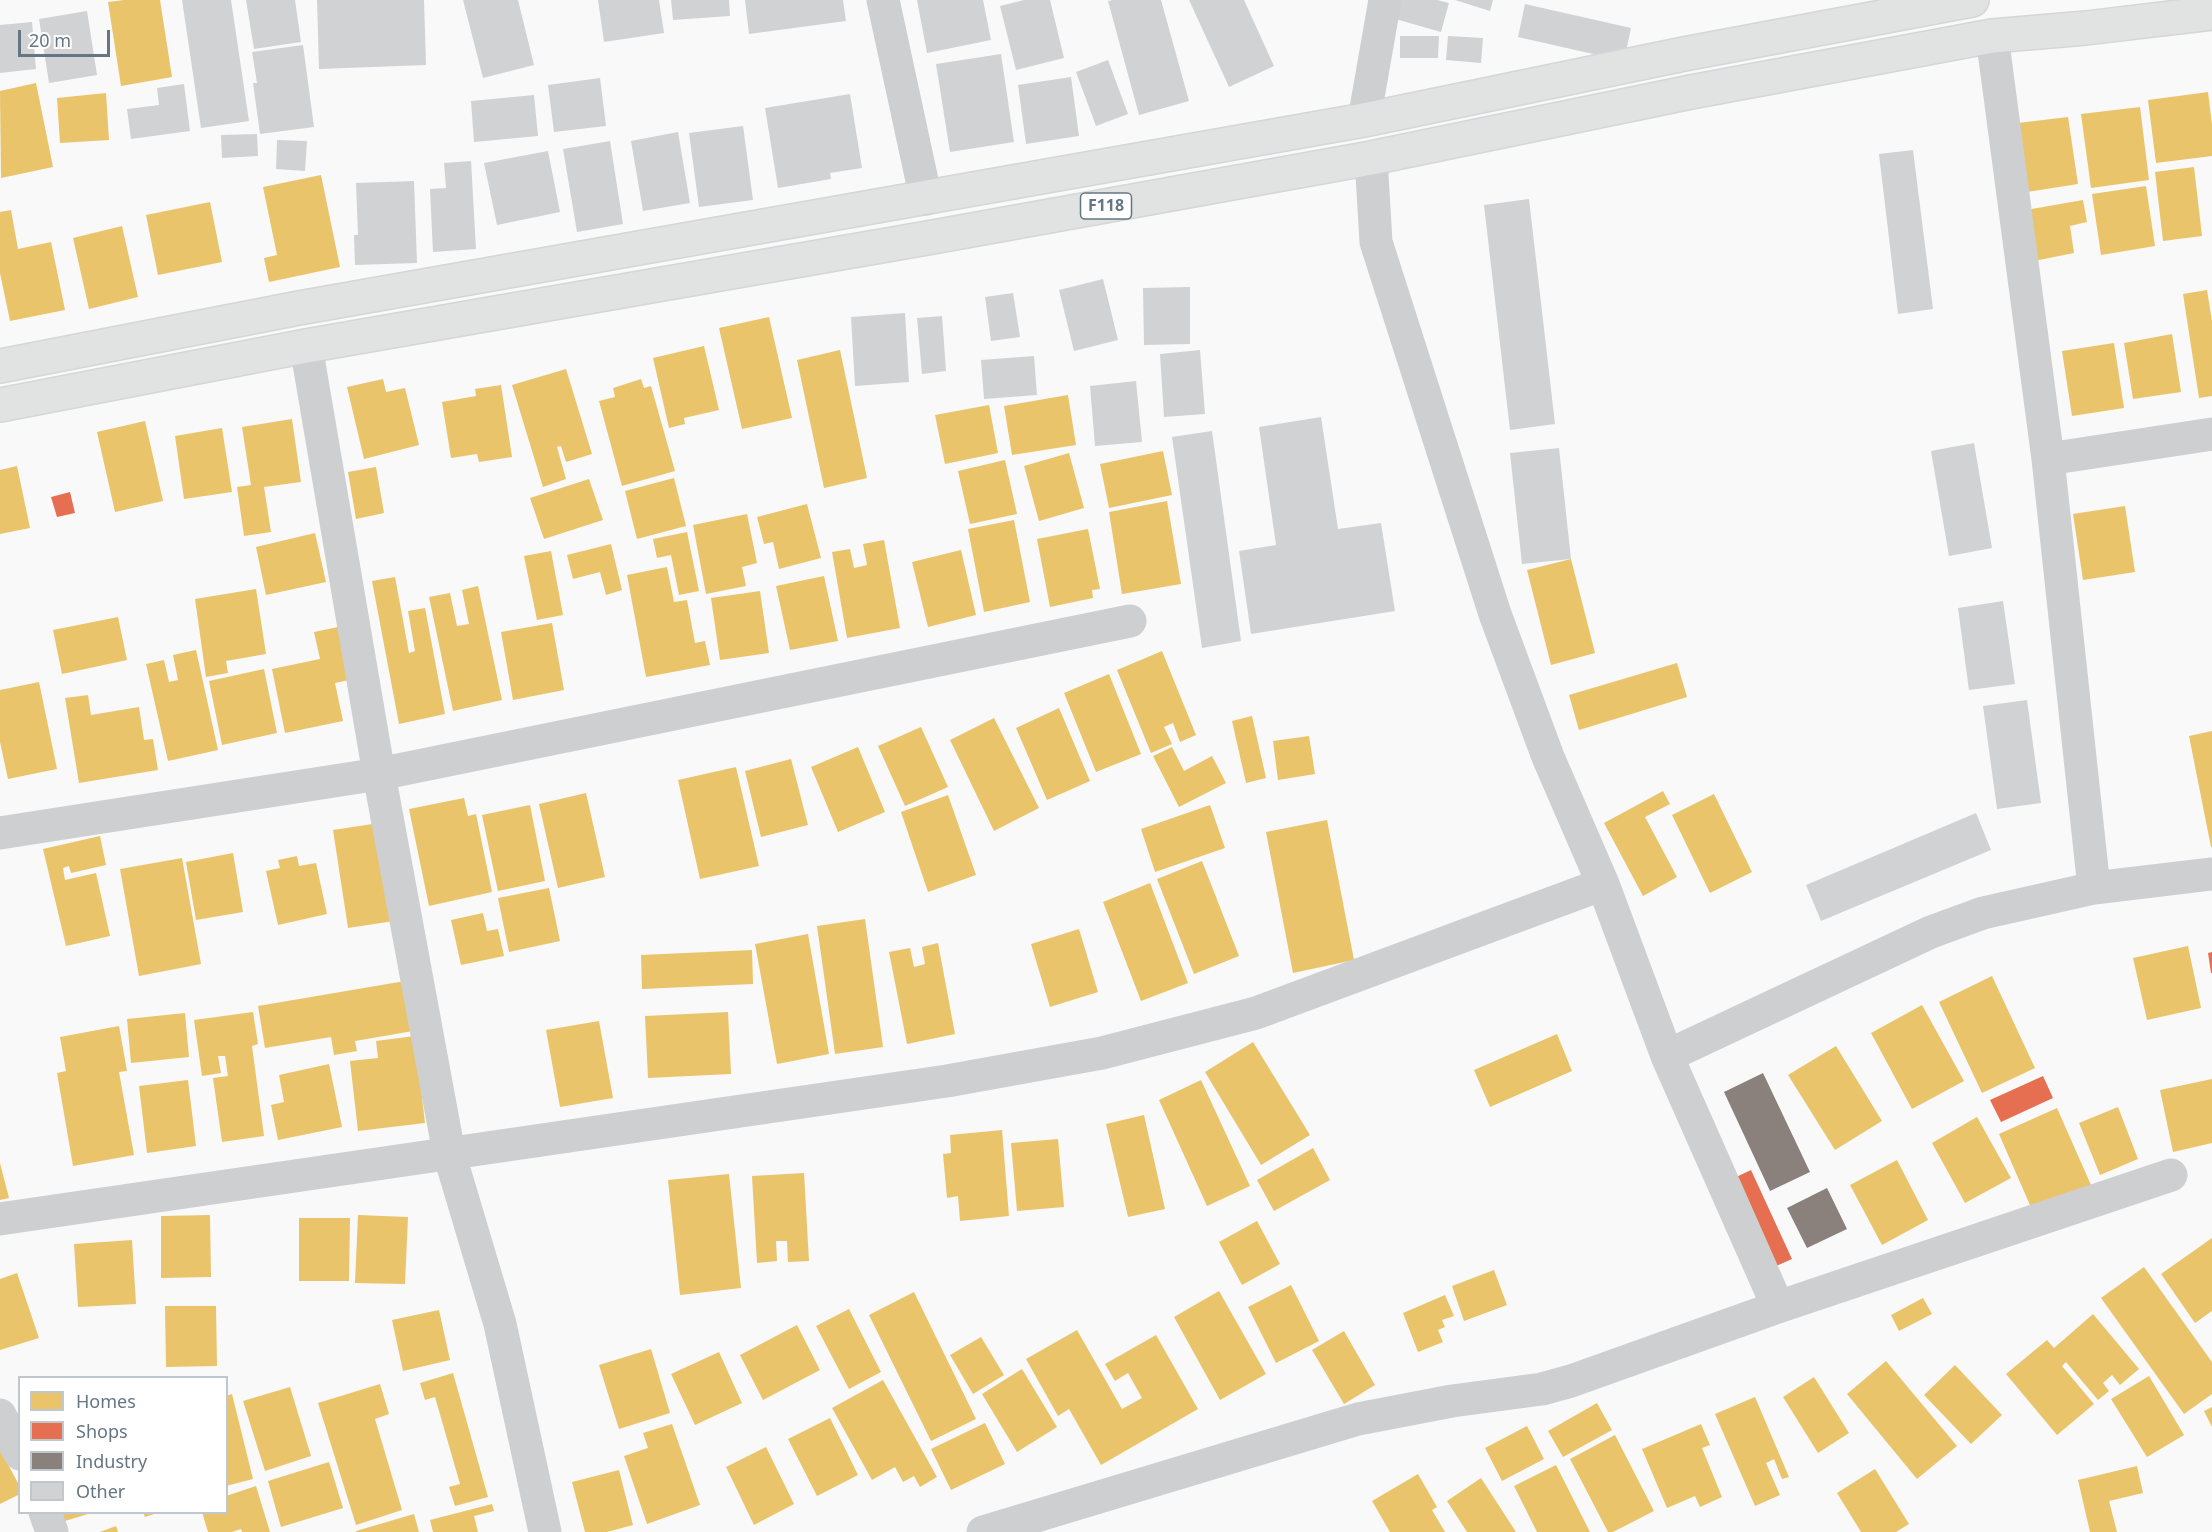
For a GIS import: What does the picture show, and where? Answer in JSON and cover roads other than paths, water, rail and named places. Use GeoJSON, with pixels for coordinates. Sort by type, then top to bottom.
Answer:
{"type":"FeatureCollection","features":[{"type":"Feature","properties":{"kind":"main road","name":"F118"},"geometry":{"type":"LineString","coordinates":[[0,366],[299,308],[1364,120],[1672,57],[1972,0]]}},
{"type":"Feature","properties":{"kind":"main road","name":"F118"},"geometry":{"type":"LineString","coordinates":[[0,405],[306,346],[1371,158],[1680,94],[1992,36],[2086,28],[2212,13]]}},
{"type":"Feature","properties":{"kind":"street"},"geometry":{"type":"LineString","coordinates":[[883,0],[926,199]]}},
{"type":"Feature","properties":{"kind":"street"},"geometry":{"type":"LineString","coordinates":[[1364,120],[1385,0]]}},
{"type":"Feature","properties":{"kind":"street"},"geometry":{"type":"LineString","coordinates":[[1992,36],[2048,459],[2094,888]]}},
{"type":"Feature","properties":{"kind":"street"},"geometry":{"type":"LineString","coordinates":[[1371,158],[1376,242],[1495,614],[1548,757],[1602,884],[1668,1056],[1778,1307]]}},
{"type":"Feature","properties":{"kind":"street"},"geometry":{"type":"LineString","coordinates":[[306,346],[379,774],[449,1153],[500,1324],[545,1532]]}},
{"type":"Feature","properties":{"kind":"street"},"geometry":{"type":"LineString","coordinates":[[2048,459],[2212,434]]}},
{"type":"Feature","properties":{"kind":"street"},"geometry":{"type":"LineString","coordinates":[[0,833],[379,774],[1130,621]]}},
{"type":"Feature","properties":{"kind":"street"},"geometry":{"type":"LineString","coordinates":[[1668,1056],[1931,932],[1983,913],[2094,888],[2212,873]]}},
{"type":"Feature","properties":{"kind":"street"},"geometry":{"type":"LineString","coordinates":[[0,1219],[947,1081],[1102,1053],[1256,1013],[1602,884]]}},
{"type":"Feature","properties":{"kind":"street"},"geometry":{"type":"LineString","coordinates":[[983,1532],[1358,1419],[1452,1401],[1542,1389],[1571,1381],[1778,1307],[2171,1175]]}},
{"type":"Feature","properties":{"kind":"street"},"geometry":{"type":"LineString","coordinates":[[0,1415],[18,1450]]}},
{"type":"Feature","properties":{"kind":"street"},"geometry":{"type":"LineString","coordinates":[[46,1514],[52,1532]]}}]}
